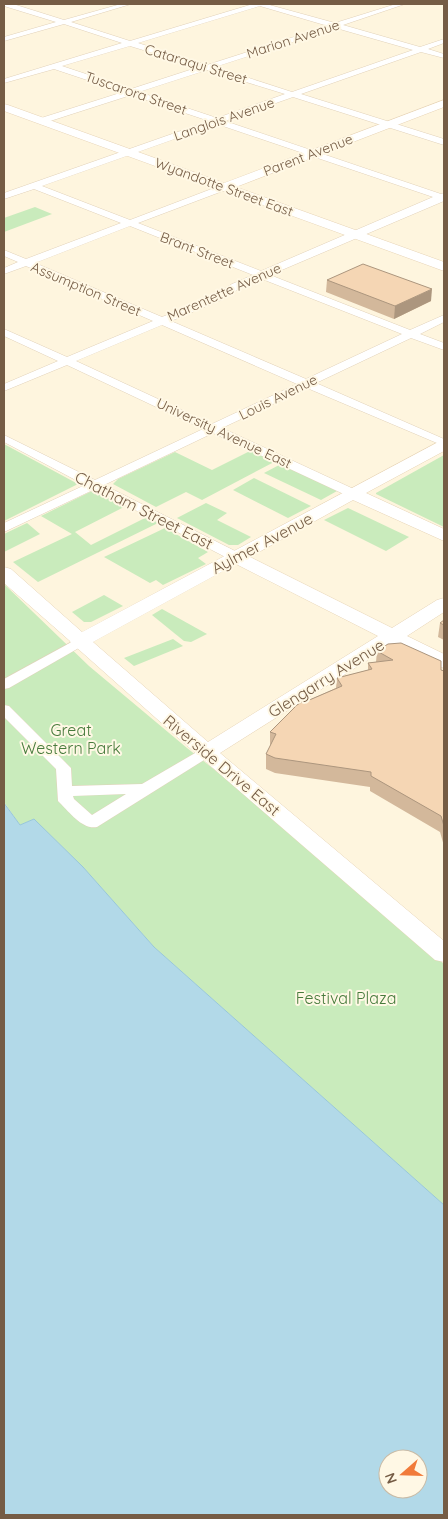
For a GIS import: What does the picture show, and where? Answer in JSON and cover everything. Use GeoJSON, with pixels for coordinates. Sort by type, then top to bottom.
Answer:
{"type":"FeatureCollection","features":[{"type":"Feature","properties":{"kind":"main road","name":"Parent Avenue"},"geometry":{"type":"LineString","coordinates":[[225,187],[444,104]]}},
{"type":"Feature","properties":{"kind":"main road","name":"Wyandotte Street East"},"geometry":{"type":"LineString","coordinates":[[4,107],[444,266]]}},
{"type":"Feature","properties":{"kind":"main road","name":"Aylmer Avenue"},"geometry":{"type":"LineString","coordinates":[[79,642],[444,444]]}},
{"type":"Feature","properties":{"kind":"main road","name":"University Avenue East"},"geometry":{"type":"LineString","coordinates":[[354,494],[444,536]]}},
{"type":"Feature","properties":{"kind":"main road","name":"Chatham Street East"},"geometry":{"type":"LineString","coordinates":[[236,557],[444,662]]}},
{"type":"Feature","properties":{"kind":"main road","name":"Riverside Drive East"},"geometry":{"type":"LineString","coordinates":[[4,573],[79,642],[444,954]]}},
{"type":"Feature","properties":{"kind":"main road","name":"Glengarry Avenue"},"geometry":{"type":"LineString","coordinates":[[207,752],[444,604]]}},
{"type":"Feature","properties":{"kind":"street","name":"Cataraqui Street"},"geometry":{"type":"LineString","coordinates":[[6,4],[444,142]]}},
{"type":"Feature","properties":{"kind":"street"},"geometry":{"type":"LineString","coordinates":[[4,39],[128,4]]}},
{"type":"Feature","properties":{"kind":"street"},"geometry":{"type":"LineString","coordinates":[[4,81],[260,4],[444,56]]}},
{"type":"Feature","properties":{"kind":"street","name":"Marion Avenue"},"geometry":{"type":"LineString","coordinates":[[41,121],[402,4]]}},
{"type":"Feature","properties":{"kind":"street","name":"Langlois Avenue"},"geometry":{"type":"LineString","coordinates":[[4,196],[444,41]]}},
{"type":"Feature","properties":{"kind":"street","name":"Tuscarora Street"},"geometry":{"type":"LineString","coordinates":[[54,66],[444,197]]}},
{"type":"Feature","properties":{"kind":"street","name":"Brant Street"},"geometry":{"type":"LineString","coordinates":[[33,185],[444,347]]}},
{"type":"Feature","properties":{"kind":"street","name":"Parent Avenue"},"geometry":{"type":"LineString","coordinates":[[4,271],[225,187]]}},
{"type":"Feature","properties":{"kind":"street","name":"Marentette Avenue"},"geometry":{"type":"LineString","coordinates":[[4,388],[217,298],[236,286],[444,197]]}},
{"type":"Feature","properties":{"kind":"street","name":"Assumption Street"},"geometry":{"type":"LineString","coordinates":[[4,253],[444,444]]}},
{"type":"Feature","properties":{"kind":"street","name":"Louis Avenue"},"geometry":{"type":"LineString","coordinates":[[4,528],[444,318]]}},
{"type":"Feature","properties":{"kind":"street","name":"University Avenue East"},"geometry":{"type":"LineString","coordinates":[[4,332],[354,494]]}},
{"type":"Feature","properties":{"kind":"street","name":"Chatham Street East"},"geometry":{"type":"LineString","coordinates":[[4,438],[236,557]]}},
{"type":"Feature","properties":{"kind":"street"},"geometry":{"type":"LineString","coordinates":[[4,685],[79,642]]}},
{"type":"Feature","properties":{"kind":"street"},"geometry":{"type":"LineString","coordinates":[[4,709],[63,768],[66,801],[91,824],[207,752]]}},
{"type":"Feature","properties":{"kind":"street"},"geometry":{"type":"LineString","coordinates":[[65,790],[145,789]]}},
{"type":"Feature","properties":{"kind":"green space"},"geometry":{"type":"Polygon","coordinates":[[[35,207],[52,214],[4,232],[4,218],[35,207]]]}},
{"type":"Feature","properties":{"kind":"green space"},"geometry":{"type":"Polygon","coordinates":[[[4,444],[78,484],[4,521],[4,444]]]}},
{"type":"Feature","properties":{"kind":"green space"},"geometry":{"type":"Polygon","coordinates":[[[252,450],[276,461],[202,500],[186,492],[156,507],[113,484],[118,479],[175,452],[212,470],[252,450]]]}},
{"type":"Feature","properties":{"kind":"green space"},"geometry":{"type":"Polygon","coordinates":[[[444,455],[444,527],[376,494],[376,493],[444,455]]]}},
{"type":"Feature","properties":{"kind":"green space"},"geometry":{"type":"Polygon","coordinates":[[[281,464],[337,491],[321,500],[264,473],[281,464]]]}},
{"type":"Feature","properties":{"kind":"green space"},"geometry":{"type":"Polygon","coordinates":[[[254,478],[311,506],[288,518],[233,490],[254,478]]]}},
{"type":"Feature","properties":{"kind":"green space"},"geometry":{"type":"Polygon","coordinates":[[[92,491],[126,506],[75,532],[91,545],[147,517],[158,523],[38,582],[13,562],[72,534],[41,516],[92,491]]]}},
{"type":"Feature","properties":{"kind":"green space"},"geometry":{"type":"Polygon","coordinates":[[[206,503],[227,513],[217,520],[251,537],[238,545],[229,545],[177,518],[206,503]]]}},
{"type":"Feature","properties":{"kind":"green space"},"geometry":{"type":"Polygon","coordinates":[[[348,508],[409,537],[386,551],[324,520],[348,508]]]}},
{"type":"Feature","properties":{"kind":"green space"},"geometry":{"type":"Polygon","coordinates":[[[27,523],[40,534],[4,552],[4,534],[27,523]]]}},
{"type":"Feature","properties":{"kind":"green space"},"geometry":{"type":"Polygon","coordinates":[[[165,528],[208,552],[198,558],[206,564],[163,585],[156,580],[150,583],[104,557],[165,528]]]}},
{"type":"Feature","properties":{"kind":"green space","name":"Festival Plaza"},"geometry":{"type":"Polygon","coordinates":[[[4,584],[89,666],[187,748],[268,812],[444,964],[444,1205],[154,947],[83,867],[34,819],[20,825],[4,802],[4,584]]]}},
{"type":"Feature","properties":{"kind":"green space"},"geometry":{"type":"Polygon","coordinates":[[[104,595],[123,606],[91,622],[84,622],[72,612],[104,595]]]}},
{"type":"Feature","properties":{"kind":"green space"},"geometry":{"type":"Polygon","coordinates":[[[162,609],[207,634],[191,642],[184,641],[152,615],[162,609]]]}},
{"type":"Feature","properties":{"kind":"green space"},"geometry":{"type":"Polygon","coordinates":[[[173,639],[183,646],[134,666],[124,658],[173,639]]]}},
{"type":"Feature","properties":{"kind":"water"},"geometry":{"type":"Polygon","coordinates":[[[4,803],[20,825],[34,819],[83,867],[154,947],[444,1205],[444,1515],[4,1515],[4,803]]]}},
{"type":"Feature","properties":{"kind":"building"},"geometry":{"type":"Polygon","coordinates":[[[363,264],[432,289],[395,306],[327,280],[363,264]]]}},
{"type":"Feature","properties":{"kind":"building"},"geometry":{"type":"Polygon","coordinates":[[[401,643],[441,661],[441,670],[444,671],[444,826],[441,816],[371,776],[371,772],[275,758],[266,754],[276,734],[270,732],[297,705],[342,686],[337,678],[372,669],[368,663],[393,660],[377,651],[388,644],[401,643]]]}},
{"type":"Feature","properties":{"kind":"park label","name":"Great Western Park"},"geometry":{"type":"Point","coordinates":[71,739]}}]}
